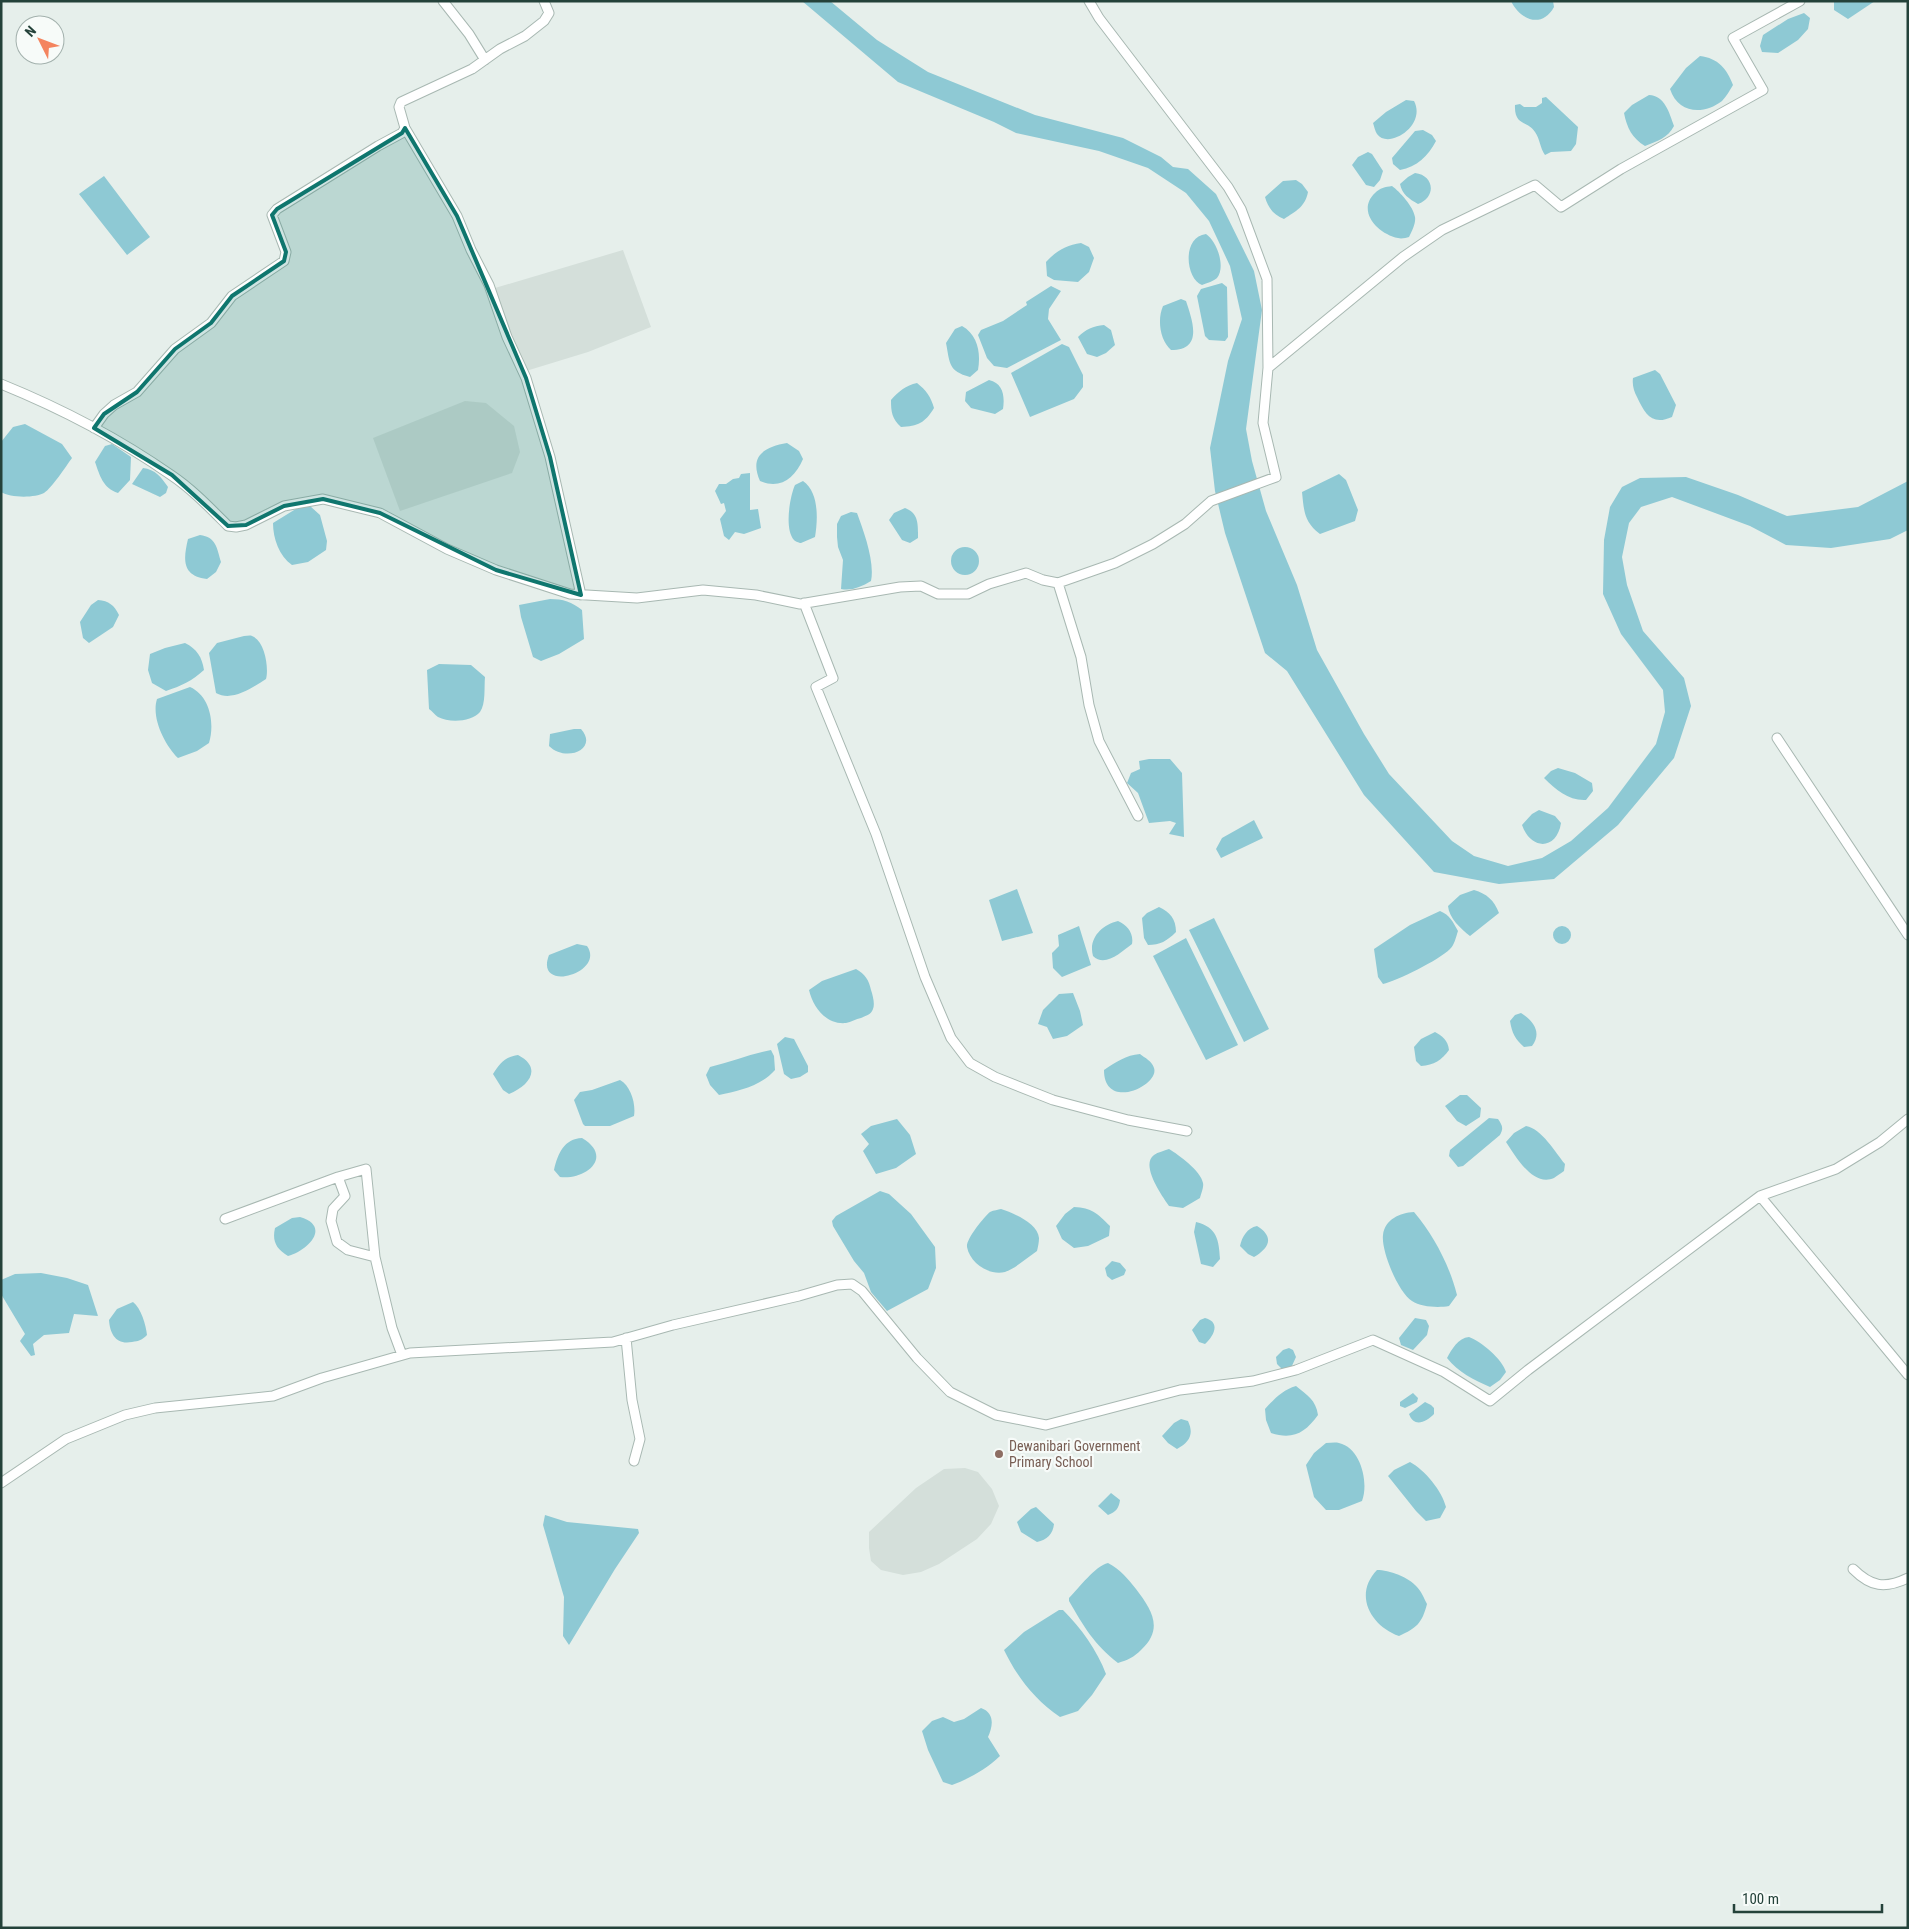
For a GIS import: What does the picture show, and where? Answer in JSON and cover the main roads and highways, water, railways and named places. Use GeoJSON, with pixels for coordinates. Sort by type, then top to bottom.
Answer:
{"type":"FeatureCollection","features":[{"type":"Feature","properties":{"kind":"water"},"geometry":{"type":"Polygon","coordinates":[[[802,1],[830,1],[877,40],[928,72],[1035,115],[1123,138],[1161,157],[1173,167],[1188,169],[1216,194],[1254,271],[1262,310],[1246,429],[1252,461],[1266,511],[1297,585],[1317,650],[1364,734],[1389,774],[1452,841],[1474,856],[1508,866],[1542,858],[1571,841],[1608,808],[1656,744],[1665,712],[1663,690],[1621,634],[1603,594],[1604,540],[1610,507],[1622,487],[1640,478],[1686,477],[1738,495],[1787,516],[1858,507],[1908,481],[1908,530],[1890,539],[1831,548],[1786,545],[1750,526],[1672,497],[1641,507],[1629,523],[1622,557],[1627,585],[1643,631],[1684,678],[1691,706],[1674,758],[1618,825],[1554,879],[1499,884],[1434,872],[1364,795],[1287,671],[1265,653],[1225,533],[1215,491],[1210,448],[1228,361],[1242,319],[1230,266],[1209,221],[1186,193],[1148,168],[1099,151],[1016,133],[898,82],[802,1]]]}},
{"type":"Feature","properties":{"kind":"water"},"geometry":{"type":"Polygon","coordinates":[[[1511,1],[1553,1],[1554,7],[1549,14],[1537,20],[1525,17],[1515,8],[1511,1]]]}},
{"type":"Feature","properties":{"kind":"water"},"geometry":{"type":"Polygon","coordinates":[[[1834,1],[1875,1],[1848,19],[1834,10],[1834,1]]]}},
{"type":"Feature","properties":{"kind":"water"},"geometry":{"type":"Polygon","coordinates":[[[1804,13],[1810,18],[1808,29],[1798,40],[1778,53],[1762,52],[1760,46],[1763,35],[1788,19],[1804,13]]]}},
{"type":"Feature","properties":{"kind":"water"},"geometry":{"type":"Polygon","coordinates":[[[1700,56],[1712,59],[1721,65],[1733,85],[1722,101],[1715,106],[1707,109],[1692,110],[1679,103],[1670,89],[1686,68],[1700,56]]]}},
{"type":"Feature","properties":{"kind":"water"},"geometry":{"type":"Polygon","coordinates":[[[1649,95],[1659,98],[1663,102],[1674,126],[1672,130],[1658,141],[1645,146],[1631,132],[1624,113],[1632,105],[1649,95]]]}},
{"type":"Feature","properties":{"kind":"water"},"geometry":{"type":"Polygon","coordinates":[[[1546,97],[1578,127],[1576,144],[1571,151],[1551,152],[1545,155],[1535,132],[1519,120],[1515,112],[1515,105],[1536,107],[1542,103],[1542,98],[1546,97]]]}},
{"type":"Feature","properties":{"kind":"water"},"geometry":{"type":"Polygon","coordinates":[[[1406,100],[1414,101],[1417,110],[1411,127],[1397,137],[1382,138],[1377,134],[1373,123],[1386,112],[1406,100]]]}},
{"type":"Feature","properties":{"kind":"water"},"geometry":{"type":"Polygon","coordinates":[[[1423,130],[1432,135],[1436,141],[1421,160],[1406,169],[1400,170],[1393,164],[1392,158],[1415,131],[1423,130]]]}},
{"type":"Feature","properties":{"kind":"water"},"geometry":{"type":"Polygon","coordinates":[[[1368,152],[1372,154],[1383,171],[1380,180],[1374,187],[1366,185],[1352,165],[1358,157],[1368,152]]]}},
{"type":"Feature","properties":{"kind":"water"},"geometry":{"type":"Polygon","coordinates":[[[1415,173],[1426,178],[1431,187],[1428,196],[1418,204],[1406,196],[1400,184],[1415,173]]]}},
{"type":"Feature","properties":{"kind":"water"},"geometry":{"type":"Polygon","coordinates":[[[104,176],[150,237],[127,255],[79,194],[104,176]]]}},
{"type":"Feature","properties":{"kind":"water"},"geometry":{"type":"Polygon","coordinates":[[[1296,180],[1308,192],[1307,197],[1299,208],[1284,219],[1272,211],[1265,197],[1283,181],[1296,180]]]}},
{"type":"Feature","properties":{"kind":"water"},"geometry":{"type":"Polygon","coordinates":[[[1392,186],[1406,200],[1414,213],[1414,227],[1409,237],[1399,238],[1383,232],[1372,221],[1369,214],[1370,200],[1375,193],[1383,188],[1392,186]]]}},
{"type":"Feature","properties":{"kind":"water"},"geometry":{"type":"Polygon","coordinates":[[[1206,234],[1217,248],[1221,267],[1217,278],[1202,285],[1192,275],[1189,259],[1193,243],[1198,237],[1206,234]]]}},
{"type":"Feature","properties":{"kind":"water"},"geometry":{"type":"Polygon","coordinates":[[[1081,243],[1089,247],[1094,258],[1089,272],[1078,282],[1054,280],[1047,276],[1046,262],[1050,258],[1066,247],[1081,243]]]}},
{"type":"Feature","properties":{"kind":"water"},"geometry":{"type":"Polygon","coordinates":[[[1222,283],[1227,287],[1228,337],[1225,341],[1209,340],[1205,336],[1197,296],[1201,289],[1222,283]]]}},
{"type":"Feature","properties":{"kind":"water"},"geometry":{"type":"Polygon","coordinates":[[[1051,286],[1061,291],[1049,309],[1048,319],[1061,340],[1007,368],[994,366],[987,358],[978,335],[981,330],[1003,321],[1027,305],[1026,302],[1051,286]]]}},
{"type":"Feature","properties":{"kind":"water"},"geometry":{"type":"Polygon","coordinates":[[[1181,299],[1186,301],[1191,318],[1193,326],[1192,340],[1181,349],[1171,350],[1162,335],[1160,317],[1163,306],[1181,299]]]}},
{"type":"Feature","properties":{"kind":"water"},"geometry":{"type":"Polygon","coordinates":[[[1104,325],[1111,330],[1115,345],[1106,353],[1097,357],[1087,354],[1078,337],[1090,328],[1104,325]]]}},
{"type":"Feature","properties":{"kind":"water"},"geometry":{"type":"Polygon","coordinates":[[[962,326],[975,339],[979,357],[978,370],[970,377],[958,372],[951,365],[946,343],[955,329],[962,326]]]}},
{"type":"Feature","properties":{"kind":"water"},"geometry":{"type":"Polygon","coordinates":[[[1062,344],[1069,347],[1083,375],[1083,387],[1074,399],[1030,417],[1011,373],[1062,344]]]}},
{"type":"Feature","properties":{"kind":"water"},"geometry":{"type":"Polygon","coordinates":[[[1655,370],[1660,374],[1676,405],[1672,417],[1659,420],[1650,417],[1646,413],[1636,395],[1633,383],[1633,378],[1655,370]]]}},
{"type":"Feature","properties":{"kind":"water"},"geometry":{"type":"Polygon","coordinates":[[[989,380],[1000,387],[1004,399],[1003,409],[995,414],[971,408],[965,401],[966,392],[989,380]]]}},
{"type":"Feature","properties":{"kind":"water"},"geometry":{"type":"Polygon","coordinates":[[[917,383],[928,394],[934,408],[920,423],[901,427],[893,415],[891,400],[902,389],[917,383]]]}},
{"type":"Feature","properties":{"kind":"water"},"geometry":{"type":"Polygon","coordinates":[[[25,424],[62,444],[72,458],[55,482],[44,493],[29,496],[5,494],[1,492],[1,442],[13,427],[25,424]]]}},
{"type":"Feature","properties":{"kind":"water"},"geometry":{"type":"Polygon","coordinates":[[[787,443],[799,451],[803,459],[796,472],[780,483],[774,484],[760,481],[756,465],[761,454],[772,447],[787,443]]]}},
{"type":"Feature","properties":{"kind":"water"},"geometry":{"type":"Polygon","coordinates":[[[112,444],[131,457],[130,480],[118,493],[105,485],[95,462],[105,446],[112,444]]]}},
{"type":"Feature","properties":{"kind":"water"},"geometry":{"type":"Polygon","coordinates":[[[143,468],[155,472],[161,477],[168,487],[166,493],[160,497],[132,484],[143,468]]]}},
{"type":"Feature","properties":{"kind":"water"},"geometry":{"type":"Polygon","coordinates":[[[750,473],[750,510],[758,509],[761,528],[744,534],[735,532],[729,540],[724,536],[720,519],[726,511],[724,503],[721,504],[715,491],[719,484],[726,484],[733,479],[739,478],[741,474],[750,473]]]}},
{"type":"Feature","properties":{"kind":"water"},"geometry":{"type":"Polygon","coordinates":[[[1339,474],[1346,480],[1358,510],[1355,521],[1320,534],[1308,520],[1304,510],[1302,492],[1339,474]]]}},
{"type":"Feature","properties":{"kind":"water"},"geometry":{"type":"Polygon","coordinates":[[[803,481],[815,499],[817,522],[815,537],[801,543],[791,535],[789,521],[793,490],[795,485],[803,481]]]}},
{"type":"Feature","properties":{"kind":"water"},"geometry":{"type":"Polygon","coordinates":[[[310,506],[320,515],[327,541],[326,550],[308,562],[292,565],[284,557],[278,546],[274,535],[273,523],[299,507],[310,506]]]}},
{"type":"Feature","properties":{"kind":"water"},"geometry":{"type":"Polygon","coordinates":[[[905,508],[913,513],[918,524],[918,538],[910,543],[902,540],[889,520],[894,513],[905,508]]]}},
{"type":"Feature","properties":{"kind":"water"},"geometry":{"type":"Polygon","coordinates":[[[851,512],[857,513],[863,529],[870,556],[871,581],[856,588],[841,589],[843,560],[838,547],[837,524],[841,516],[851,512]]]}},
{"type":"Feature","properties":{"kind":"water"},"geometry":{"type":"Polygon","coordinates":[[[200,535],[213,541],[221,562],[216,572],[207,579],[189,571],[185,560],[188,539],[200,535]]]}},
{"type":"Feature","properties":{"kind":"water"},"geometry":{"type":"Polygon","coordinates":[[[965,547],[975,551],[979,561],[975,571],[965,575],[955,571],[951,561],[955,551],[965,547]]]}},
{"type":"Feature","properties":{"kind":"water"},"geometry":{"type":"Polygon","coordinates":[[[550,599],[567,602],[582,610],[584,639],[559,654],[541,661],[533,657],[519,605],[550,599]]]}},
{"type":"Feature","properties":{"kind":"water"},"geometry":{"type":"Polygon","coordinates":[[[98,600],[111,604],[119,615],[113,627],[89,643],[83,638],[80,622],[91,605],[98,600]]]}},
{"type":"Feature","properties":{"kind":"water"},"geometry":{"type":"Polygon","coordinates":[[[244,636],[252,636],[260,643],[265,655],[266,679],[248,690],[235,695],[229,696],[216,693],[209,653],[217,643],[244,636]]]}},
{"type":"Feature","properties":{"kind":"water"},"geometry":{"type":"Polygon","coordinates":[[[185,643],[198,654],[204,670],[186,683],[166,691],[152,683],[148,670],[150,654],[185,643]]]}},
{"type":"Feature","properties":{"kind":"water"},"geometry":{"type":"Polygon","coordinates":[[[439,664],[471,665],[485,677],[482,709],[472,718],[466,720],[443,719],[429,709],[427,670],[439,664]]]}},
{"type":"Feature","properties":{"kind":"water"},"geometry":{"type":"Polygon","coordinates":[[[190,687],[197,691],[206,703],[211,719],[211,735],[209,743],[197,751],[178,758],[168,746],[160,731],[156,714],[157,699],[190,687]]]}},
{"type":"Feature","properties":{"kind":"water"},"geometry":{"type":"Polygon","coordinates":[[[581,729],[585,736],[586,742],[583,748],[571,753],[564,753],[556,751],[549,746],[550,734],[581,729]]]}},
{"type":"Feature","properties":{"kind":"water"},"geometry":{"type":"Polygon","coordinates":[[[1170,759],[1182,773],[1184,837],[1169,834],[1176,823],[1170,821],[1149,823],[1138,793],[1127,783],[1131,773],[1140,769],[1139,761],[1170,759]]]}},
{"type":"Feature","properties":{"kind":"water"},"geometry":{"type":"Polygon","coordinates":[[[1558,768],[1575,773],[1592,783],[1593,791],[1586,800],[1568,797],[1544,778],[1551,771],[1558,768]]]}},
{"type":"Feature","properties":{"kind":"water"},"geometry":{"type":"Polygon","coordinates":[[[1539,810],[1555,816],[1561,823],[1559,832],[1554,838],[1543,844],[1531,839],[1522,825],[1532,814],[1539,810]]]}},
{"type":"Feature","properties":{"kind":"water"},"geometry":{"type":"Polygon","coordinates":[[[1254,820],[1263,838],[1221,858],[1216,849],[1222,838],[1254,820]]]}},
{"type":"Feature","properties":{"kind":"water"},"geometry":{"type":"Polygon","coordinates":[[[1017,889],[1033,933],[1002,941],[989,900],[1017,889]]]}},
{"type":"Feature","properties":{"kind":"water"},"geometry":{"type":"Polygon","coordinates":[[[1474,890],[1490,898],[1499,913],[1470,936],[1453,919],[1448,906],[1460,895],[1474,890]]]}},
{"type":"Feature","properties":{"kind":"water"},"geometry":{"type":"Polygon","coordinates":[[[1159,907],[1172,916],[1176,932],[1163,942],[1148,945],[1144,938],[1142,918],[1159,907]]]}},
{"type":"Feature","properties":{"kind":"water"},"geometry":{"type":"Polygon","coordinates":[[[1440,911],[1449,917],[1458,931],[1451,948],[1437,959],[1398,979],[1383,984],[1378,977],[1374,949],[1410,925],[1440,911]]]}},
{"type":"Feature","properties":{"kind":"water"},"geometry":{"type":"Polygon","coordinates":[[[1214,918],[1269,1029],[1244,1042],[1189,930],[1214,918]]]}},
{"type":"Feature","properties":{"kind":"water"},"geometry":{"type":"Polygon","coordinates":[[[1118,921],[1129,930],[1132,936],[1132,944],[1108,960],[1098,959],[1093,956],[1094,938],[1102,929],[1118,921]]]}},
{"type":"Feature","properties":{"kind":"water"},"geometry":{"type":"Polygon","coordinates":[[[1079,926],[1091,965],[1062,977],[1053,968],[1052,953],[1059,946],[1058,935],[1079,926]]]}},
{"type":"Feature","properties":{"kind":"water"},"geometry":{"type":"Polygon","coordinates":[[[1562,926],[1568,929],[1571,935],[1568,941],[1562,944],[1556,941],[1553,935],[1556,929],[1562,926]]]}},
{"type":"Feature","properties":{"kind":"water"},"geometry":{"type":"Polygon","coordinates":[[[1186,938],[1238,1045],[1206,1060],[1153,956],[1186,938]]]}},
{"type":"Feature","properties":{"kind":"water"},"geometry":{"type":"Polygon","coordinates":[[[577,944],[587,946],[590,956],[587,964],[579,971],[570,975],[559,976],[551,974],[547,967],[549,955],[577,944]]]}},
{"type":"Feature","properties":{"kind":"water"},"geometry":{"type":"Polygon","coordinates":[[[856,969],[864,975],[869,983],[874,1000],[873,1009],[868,1015],[848,1023],[832,1021],[821,1014],[809,990],[822,981],[856,969]]]}},
{"type":"Feature","properties":{"kind":"water"},"geometry":{"type":"Polygon","coordinates":[[[1073,993],[1083,1025],[1067,1036],[1053,1039],[1047,1027],[1038,1024],[1043,1010],[1059,994],[1073,993]]]}},
{"type":"Feature","properties":{"kind":"water"},"geometry":{"type":"Polygon","coordinates":[[[1521,1013],[1530,1020],[1535,1028],[1536,1036],[1532,1046],[1524,1047],[1516,1038],[1512,1029],[1510,1021],[1515,1015],[1521,1013]]]}},
{"type":"Feature","properties":{"kind":"water"},"geometry":{"type":"Polygon","coordinates":[[[1435,1032],[1446,1041],[1449,1050],[1444,1057],[1437,1061],[1421,1066],[1416,1061],[1414,1047],[1421,1039],[1435,1032]]]}},
{"type":"Feature","properties":{"kind":"water"},"geometry":{"type":"Polygon","coordinates":[[[785,1037],[794,1039],[808,1066],[808,1072],[800,1077],[791,1079],[784,1074],[777,1044],[785,1037]]]}},
{"type":"Feature","properties":{"kind":"water"},"geometry":{"type":"Polygon","coordinates":[[[771,1050],[774,1056],[775,1070],[763,1080],[742,1090],[719,1095],[710,1085],[706,1075],[710,1067],[771,1050]]]}},
{"type":"Feature","properties":{"kind":"water"},"geometry":{"type":"Polygon","coordinates":[[[1140,1054],[1153,1066],[1154,1075],[1141,1087],[1131,1091],[1121,1092],[1113,1090],[1106,1083],[1104,1070],[1126,1057],[1140,1054]]]}},
{"type":"Feature","properties":{"kind":"water"},"geometry":{"type":"Polygon","coordinates":[[[518,1055],[530,1065],[530,1076],[527,1082],[509,1094],[503,1090],[493,1074],[503,1061],[518,1055]]]}},
{"type":"Feature","properties":{"kind":"water"},"geometry":{"type":"Polygon","coordinates":[[[620,1080],[627,1086],[632,1096],[634,1116],[610,1126],[585,1126],[574,1100],[580,1092],[592,1090],[620,1080]]]}},
{"type":"Feature","properties":{"kind":"water"},"geometry":{"type":"Polygon","coordinates":[[[1460,1095],[1467,1095],[1481,1108],[1480,1117],[1466,1126],[1457,1121],[1445,1106],[1460,1095]]]}},
{"type":"Feature","properties":{"kind":"water"},"geometry":{"type":"Polygon","coordinates":[[[1489,1118],[1498,1119],[1502,1128],[1500,1135],[1463,1166],[1458,1167],[1449,1156],[1450,1150],[1489,1118]]]}},
{"type":"Feature","properties":{"kind":"water"},"geometry":{"type":"Polygon","coordinates":[[[897,1119],[910,1135],[916,1154],[896,1168],[876,1174],[863,1151],[869,1144],[861,1134],[871,1126],[897,1119]]]}},
{"type":"Feature","properties":{"kind":"water"},"geometry":{"type":"Polygon","coordinates":[[[1526,1126],[1543,1136],[1565,1164],[1564,1171],[1554,1178],[1546,1180],[1532,1175],[1506,1142],[1514,1133],[1526,1126]]]}},
{"type":"Feature","properties":{"kind":"water"},"geometry":{"type":"Polygon","coordinates":[[[582,1138],[591,1145],[596,1153],[593,1166],[579,1175],[560,1177],[554,1170],[560,1153],[566,1144],[582,1138]]]}},
{"type":"Feature","properties":{"kind":"water"},"geometry":{"type":"Polygon","coordinates":[[[1169,1149],[1184,1159],[1198,1173],[1203,1183],[1200,1198],[1183,1208],[1169,1206],[1157,1188],[1149,1166],[1150,1160],[1154,1155],[1169,1149]]]}},
{"type":"Feature","properties":{"kind":"water"},"geometry":{"type":"Polygon","coordinates":[[[880,1191],[889,1194],[911,1214],[935,1247],[936,1268],[928,1289],[887,1311],[871,1292],[864,1273],[854,1261],[833,1226],[832,1221],[836,1216],[880,1191]]]}},
{"type":"Feature","properties":{"kind":"water"},"geometry":{"type":"Polygon","coordinates":[[[1074,1207],[1090,1210],[1098,1215],[1110,1226],[1109,1236],[1088,1246],[1074,1248],[1062,1239],[1056,1226],[1065,1214],[1074,1207]]]}},
{"type":"Feature","properties":{"kind":"water"},"geometry":{"type":"Polygon","coordinates":[[[1001,1209],[1030,1223],[1038,1233],[1039,1240],[1037,1251],[1013,1268],[999,1273],[987,1270],[976,1263],[969,1253],[967,1243],[990,1212],[1001,1209]]]}},
{"type":"Feature","properties":{"kind":"water"},"geometry":{"type":"Polygon","coordinates":[[[1414,1212],[1434,1241],[1450,1272],[1457,1295],[1449,1306],[1420,1305],[1412,1301],[1401,1289],[1388,1261],[1383,1242],[1384,1229],[1390,1221],[1399,1215],[1414,1212]]]}},
{"type":"Feature","properties":{"kind":"water"},"geometry":{"type":"Polygon","coordinates":[[[300,1217],[309,1221],[314,1226],[314,1238],[303,1249],[288,1256],[276,1244],[274,1237],[275,1228],[292,1218],[300,1217]]]}},
{"type":"Feature","properties":{"kind":"water"},"geometry":{"type":"Polygon","coordinates":[[[1196,1222],[1203,1224],[1213,1231],[1218,1240],[1220,1259],[1213,1267],[1201,1264],[1194,1232],[1196,1222]]]}},
{"type":"Feature","properties":{"kind":"water"},"geometry":{"type":"Polygon","coordinates":[[[1257,1226],[1266,1234],[1268,1242],[1263,1250],[1254,1257],[1240,1246],[1246,1233],[1257,1226]]]}},
{"type":"Feature","properties":{"kind":"water"},"geometry":{"type":"Polygon","coordinates":[[[1112,1261],[1120,1263],[1126,1270],[1124,1275],[1112,1280],[1107,1276],[1105,1268],[1112,1261]]]}},
{"type":"Feature","properties":{"kind":"water"},"geometry":{"type":"Polygon","coordinates":[[[41,1273],[67,1278],[88,1285],[98,1316],[74,1314],[69,1333],[44,1335],[33,1344],[35,1355],[31,1356],[20,1341],[25,1334],[1,1294],[1,1280],[15,1274],[41,1273]]]}},
{"type":"Feature","properties":{"kind":"water"},"geometry":{"type":"Polygon","coordinates":[[[133,1302],[143,1317],[147,1335],[137,1341],[122,1342],[112,1334],[109,1320],[117,1309],[133,1302]]]}},
{"type":"Feature","properties":{"kind":"water"},"geometry":{"type":"Polygon","coordinates":[[[1205,1318],[1213,1323],[1214,1330],[1205,1344],[1199,1342],[1192,1330],[1200,1320],[1205,1318]]]}},
{"type":"Feature","properties":{"kind":"water"},"geometry":{"type":"Polygon","coordinates":[[[1415,1318],[1426,1320],[1429,1326],[1427,1335],[1413,1350],[1401,1345],[1399,1338],[1415,1318]]]}},
{"type":"Feature","properties":{"kind":"water"},"geometry":{"type":"Polygon","coordinates":[[[1469,1337],[1479,1342],[1491,1352],[1504,1367],[1506,1372],[1500,1380],[1490,1387],[1461,1371],[1447,1358],[1462,1339],[1469,1337]]]}},
{"type":"Feature","properties":{"kind":"water"},"geometry":{"type":"Polygon","coordinates":[[[1289,1348],[1293,1350],[1296,1357],[1291,1368],[1282,1369],[1277,1364],[1276,1357],[1283,1350],[1289,1348]]]}},
{"type":"Feature","properties":{"kind":"water"},"geometry":{"type":"Polygon","coordinates":[[[1296,1386],[1313,1402],[1318,1415],[1298,1433],[1286,1436],[1271,1433],[1266,1420],[1265,1409],[1279,1395],[1296,1386]]]}},
{"type":"Feature","properties":{"kind":"water"},"geometry":{"type":"Polygon","coordinates":[[[1413,1393],[1418,1398],[1417,1402],[1405,1408],[1400,1406],[1400,1402],[1413,1393]]]}},
{"type":"Feature","properties":{"kind":"water"},"geometry":{"type":"Polygon","coordinates":[[[1425,1402],[1434,1408],[1434,1414],[1424,1421],[1414,1421],[1409,1414],[1425,1402]]]}},
{"type":"Feature","properties":{"kind":"water"},"geometry":{"type":"Polygon","coordinates":[[[1181,1419],[1188,1421],[1191,1434],[1185,1444],[1177,1449],[1162,1436],[1174,1423],[1181,1419]]]}},
{"type":"Feature","properties":{"kind":"water"},"geometry":{"type":"Polygon","coordinates":[[[1326,1443],[1337,1443],[1347,1446],[1358,1459],[1364,1476],[1362,1501],[1339,1510],[1326,1510],[1314,1497],[1306,1465],[1314,1453],[1326,1443]]]}},
{"type":"Feature","properties":{"kind":"water"},"geometry":{"type":"Polygon","coordinates":[[[1410,1462],[1427,1476],[1441,1494],[1446,1507],[1440,1518],[1426,1521],[1388,1476],[1394,1470],[1410,1462]]]}},
{"type":"Feature","properties":{"kind":"water"},"geometry":{"type":"Polygon","coordinates":[[[1111,1493],[1120,1500],[1117,1509],[1108,1515],[1098,1506],[1111,1493]]]}},
{"type":"Feature","properties":{"kind":"water"},"geometry":{"type":"Polygon","coordinates":[[[1036,1507],[1054,1524],[1049,1536],[1037,1542],[1021,1532],[1017,1522],[1031,1509],[1036,1507]]]}},
{"type":"Feature","properties":{"kind":"water"},"geometry":{"type":"Polygon","coordinates":[[[545,1515],[567,1522],[638,1529],[639,1533],[569,1645],[563,1636],[564,1597],[543,1525],[545,1515]]]}},
{"type":"Feature","properties":{"kind":"water"},"geometry":{"type":"Polygon","coordinates":[[[1108,1563],[1127,1578],[1147,1604],[1154,1627],[1152,1635],[1141,1650],[1118,1663],[1090,1635],[1069,1601],[1069,1598],[1098,1568],[1108,1563]]]}},
{"type":"Feature","properties":{"kind":"water"},"geometry":{"type":"Polygon","coordinates":[[[1377,1570],[1393,1573],[1409,1580],[1418,1589],[1427,1604],[1418,1624],[1399,1636],[1380,1625],[1368,1609],[1366,1589],[1377,1570]]]}},
{"type":"Feature","properties":{"kind":"water"},"geometry":{"type":"Polygon","coordinates":[[[1059,1610],[1063,1610],[1082,1632],[1098,1656],[1106,1674],[1092,1695],[1078,1711],[1060,1717],[1028,1687],[1004,1650],[1024,1632],[1059,1610]]]}},
{"type":"Feature","properties":{"kind":"water"},"geometry":{"type":"Polygon","coordinates":[[[981,1708],[986,1710],[991,1716],[992,1724],[988,1737],[1000,1756],[984,1769],[966,1779],[952,1785],[943,1782],[928,1750],[922,1731],[932,1721],[943,1717],[954,1722],[964,1719],[981,1708]]]}},
{"type":"Feature","properties":{"kind":"place","name":"Dewanibari Government Primary School"},"geometry":{"type":"Point","coordinates":[999,1454]}}]}
